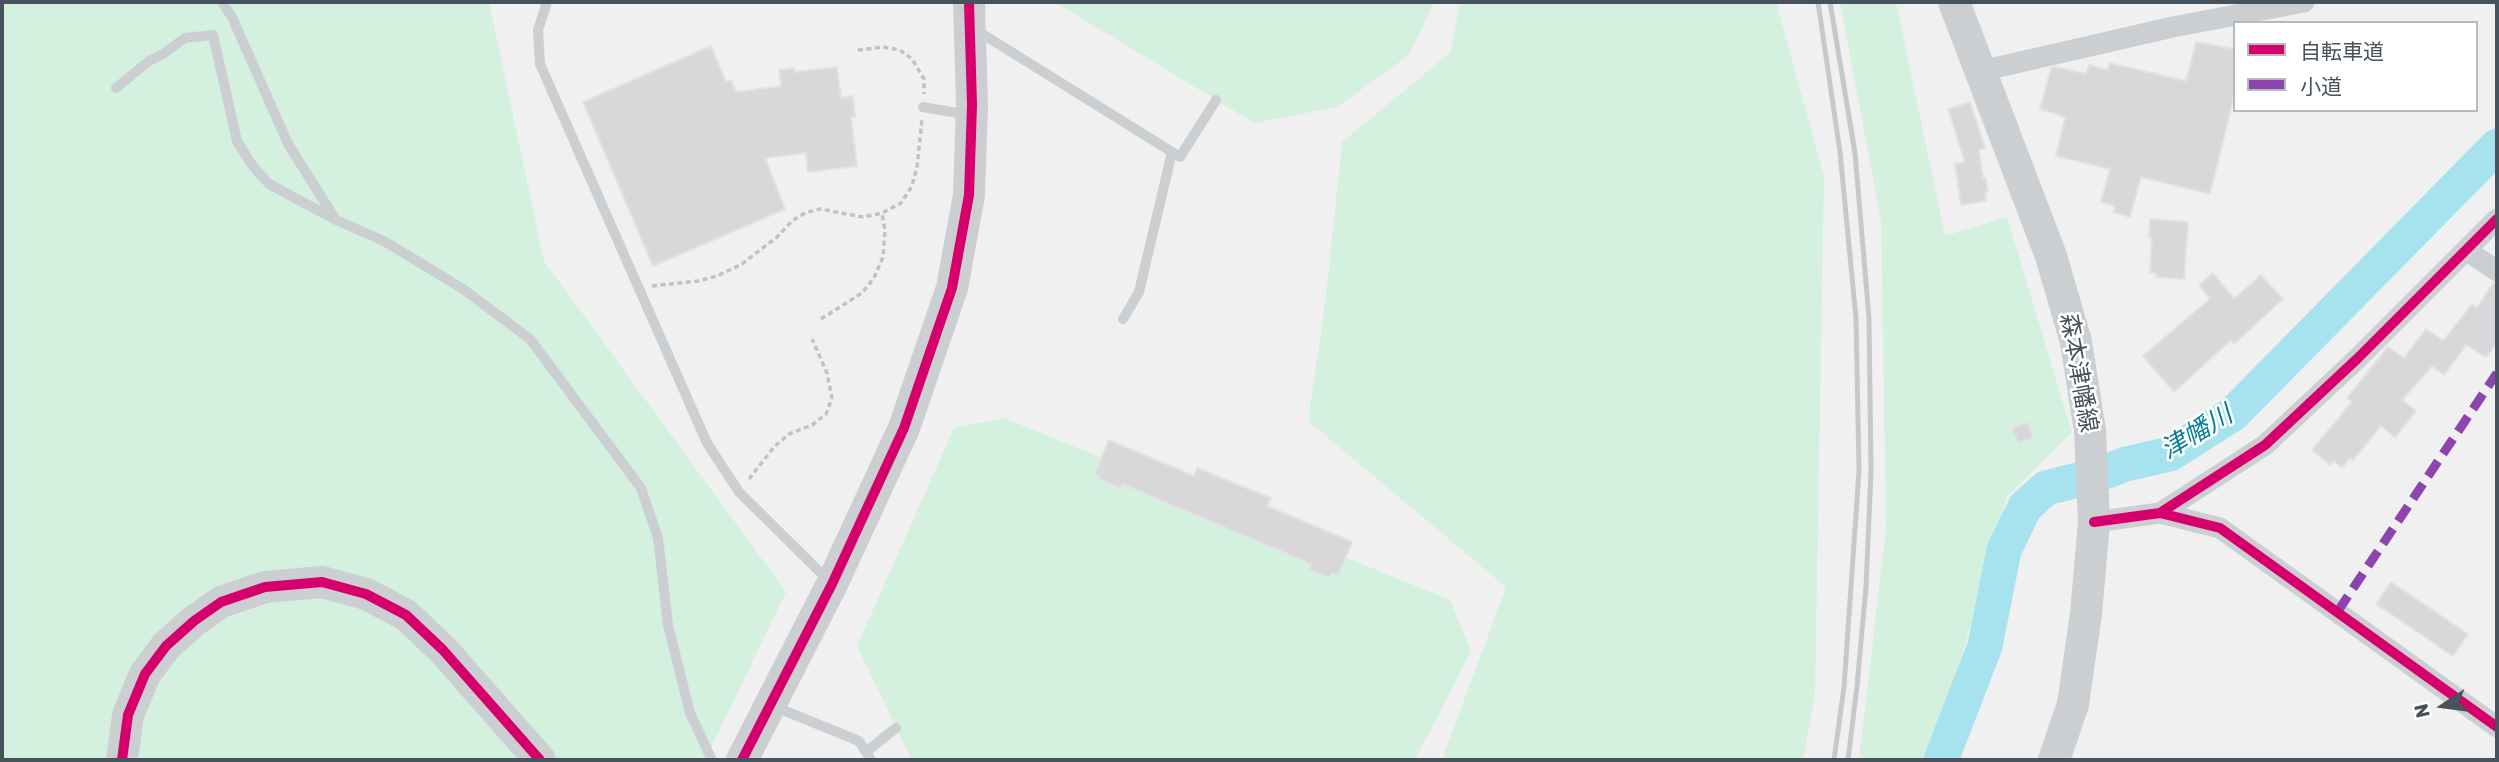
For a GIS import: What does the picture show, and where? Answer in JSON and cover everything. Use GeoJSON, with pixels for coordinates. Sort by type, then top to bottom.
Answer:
{"type":"FeatureCollection","features":[{"type":"Feature","properties":{"kind":"street","name":"森本津幡線"},"geometry":{"type":"LineString","coordinates":[[1955,2],[2051,256],[2076,342],[2090,431],[2094,522],[2086,614],[2073,704],[2054,760]]}},
{"type":"Feature","properties":{"kind":"street"},"geometry":{"type":"LineString","coordinates":[[1981,71],[2173,26],[2304,2]]}},
{"type":"Feature","properties":{"kind":"street"},"geometry":{"type":"LineString","coordinates":[[740,759],[771,705],[832,584],[904,428],[952,288],[969,195],[972,116],[970,14]]}},
{"type":"Feature","properties":{"kind":"street"},"geometry":{"type":"LineString","coordinates":[[2160,513],[2265,446],[2358,358],[2497,219]]}},
{"type":"Feature","properties":{"kind":"street"},"geometry":{"type":"LineString","coordinates":[[2466,250],[2497,271]]}},
{"type":"Feature","properties":{"kind":"street"},"geometry":{"type":"LineString","coordinates":[[2094,522],[2160,513],[2220,528],[2497,727]]}},
{"type":"Feature","properties":{"kind":"street"},"geometry":{"type":"LineString","coordinates":[[122,760],[128,715],[145,674],[166,646],[194,621],[221,602],[265,587],[322,582],[366,594],[406,615],[443,650],[532,757]]}},
{"type":"Feature","properties":{"kind":"lane"},"geometry":{"type":"LineString","coordinates":[[222,2],[232,17],[288,144],[336,220]]}},
{"type":"Feature","properties":{"kind":"lane"},"geometry":{"type":"LineString","coordinates":[[547,2],[538,30],[540,64],[707,443],[739,492],[832,584]]}},
{"type":"Feature","properties":{"kind":"lane"},"geometry":{"type":"LineString","coordinates":[[970,14],[1180,158],[1216,100]]}},
{"type":"Feature","properties":{"kind":"lane"},"geometry":{"type":"LineString","coordinates":[[116,88],[149,61],[185,38],[213,35],[237,141],[268,184],[336,220],[384,241],[463,289],[530,338],[641,488],[658,538],[668,625],[690,713],[712,760]]}},
{"type":"Feature","properties":{"kind":"lane"},"geometry":{"type":"LineString","coordinates":[[923,107],[972,116]]}},
{"type":"Feature","properties":{"kind":"lane"},"geometry":{"type":"LineString","coordinates":[[1123,319],[1139,292],[1172,152]]}},
{"type":"Feature","properties":{"kind":"lane"},"geometry":{"type":"LineString","coordinates":[[771,705],[859,741],[869,756],[897,728]]}},
{"type":"Feature","properties":{"kind":"path"},"geometry":{"type":"LineString","coordinates":[[641,292],[656,284],[698,281],[717,276],[742,264],[777,237],[792,220],[813,211],[820,209],[863,217],[882,213],[901,203],[912,187],[917,167],[924,79],[912,60],[900,50],[883,47],[858,50]]}},
{"type":"Feature","properties":{"kind":"path"},"geometry":{"type":"LineString","coordinates":[[821,319],[862,293],[874,278],[883,257],[885,230],[882,213]]}},
{"type":"Feature","properties":{"kind":"path"},"geometry":{"type":"LineString","coordinates":[[739,492],[774,447],[789,434],[812,425],[826,414],[832,398],[827,373],[812,339]]}},
{"type":"Feature","properties":{"kind":"green space"},"geometry":{"type":"Polygon","coordinates":[[[2,2],[489,2],[544,261],[786,592],[705,760],[2,760],[2,2]]]}},
{"type":"Feature","properties":{"kind":"green space"},"geometry":{"type":"Polygon","coordinates":[[[1055,2],[1434,2],[1409,55],[1337,107],[1254,123],[1055,2]]]}},
{"type":"Feature","properties":{"kind":"green space"},"geometry":{"type":"Polygon","coordinates":[[[1460,2],[1776,2],[1824,176],[1815,696],[1803,760],[1442,760],[1506,587],[1308,421],[1326,297],[1342,142],[1451,52],[1460,2]]]}},
{"type":"Feature","properties":{"kind":"green space"},"geometry":{"type":"Polygon","coordinates":[[[1840,2],[1896,2],[1945,236],[2007,217],[2072,433],[2007,496],[1959,666],[1927,760],[1859,760],[1886,528],[1881,221],[1840,2]]]}},
{"type":"Feature","properties":{"kind":"green space"},"geometry":{"type":"Polygon","coordinates":[[[1004,418],[1450,600],[1471,651],[1415,760],[912,760],[857,646],[954,428],[1004,418]]]}},
{"type":"Feature","properties":{"kind":"building"},"geometry":{"type":"Polygon","coordinates":[[[2196,42],[2233,49],[2233,100],[2210,194],[2141,177],[2130,217],[2113,212],[2115,206],[2101,202],[2110,169],[2056,156],[2065,117],[2040,109],[2051,68],[2086,74],[2089,65],[2108,70],[2109,63],[2186,81],[2196,42]]]}},
{"type":"Feature","properties":{"kind":"building"},"geometry":{"type":"Polygon","coordinates":[[[711,46],[726,82],[731,80],[736,92],[781,86],[779,70],[794,68],[794,72],[837,67],[841,98],[853,96],[855,117],[851,117],[857,166],[808,172],[806,153],[765,158],[785,209],[653,266],[583,102],[711,46]]]}},
{"type":"Feature","properties":{"kind":"building"},"geometry":{"type":"Polygon","coordinates":[[[1970,102],[1985,148],[1979,150],[1988,192],[1985,192],[1986,201],[1961,205],[1955,164],[1965,162],[1948,109],[1970,102]]]}},
{"type":"Feature","properties":{"kind":"building"},"geometry":{"type":"Polygon","coordinates":[[[2150,219],[2188,222],[2184,279],[2156,277],[2156,273],[2150,273],[2150,219]]]}},
{"type":"Feature","properties":{"kind":"building"},"geometry":{"type":"Polygon","coordinates":[[[2213,273],[2234,299],[2261,275],[2283,299],[2234,344],[2231,340],[2174,392],[2143,356],[2210,299],[2199,285],[2213,273]]]}},
{"type":"Feature","properties":{"kind":"building"},"geometry":{"type":"Polygon","coordinates":[[[2493,283],[2497,284],[2497,343],[2486,357],[2466,345],[2444,375],[2432,366],[2402,400],[2416,411],[2395,437],[2381,426],[2353,460],[2350,458],[2342,468],[2334,461],[2330,465],[2312,450],[2352,402],[2347,398],[2388,347],[2404,358],[2426,329],[2443,341],[2472,304],[2477,308],[2493,283]]]}},
{"type":"Feature","properties":{"kind":"building"},"geometry":{"type":"Polygon","coordinates":[[[2028,422],[2033,438],[2018,443],[2012,428],[2028,422]]]}},
{"type":"Feature","properties":{"kind":"building"},"geometry":{"type":"Polygon","coordinates":[[[1109,440],[1194,476],[1197,468],[1271,498],[1267,506],[1352,542],[1338,576],[1332,573],[1330,578],[1309,569],[1311,564],[1122,484],[1120,488],[1099,479],[1100,476],[1095,474],[1109,440]]]}},
{"type":"Feature","properties":{"kind":"building"},"geometry":{"type":"Polygon","coordinates":[[[2391,582],[2468,634],[2453,656],[2376,604],[2391,582]]]}},
{"type":"Feature","properties":{"kind":"waterway","name":"津幡川"},"geometry":{"type":"LineString","coordinates":[[1941,760],[1985,646],[2004,550],[2025,507],[2046,488],[2170,454],[2233,414],[2497,146]]}},
{"type":"Feature","properties":{"kind":"railway"},"geometry":{"type":"LineString","coordinates":[[1818,2],[1840,152],[1856,318],[1859,471],[1844,687],[1834,760]]}},
{"type":"Feature","properties":{"kind":"railway"},"geometry":{"type":"LineString","coordinates":[[1830,2],[1855,153],[1869,318],[1871,472],[1866,587],[1848,760]]}},
{"type":"Feature","properties":{"kind":"marked path"},"geometry":{"type":"LineString","coordinates":[[2338,611],[2497,373]]}},
{"type":"Feature","properties":{"kind":"cycle path"},"geometry":{"type":"LineString","coordinates":[[742,760],[832,584],[904,428],[952,288],[969,195],[972,105],[969,2]]}},
{"type":"Feature","properties":{"kind":"cycle path"},"geometry":{"type":"LineString","coordinates":[[2160,513],[2265,445],[2358,358],[2497,219]]}},
{"type":"Feature","properties":{"kind":"cycle path"},"geometry":{"type":"LineString","coordinates":[[2094,522],[2160,513],[2220,528],[2497,727]]}},
{"type":"Feature","properties":{"kind":"cycle path"},"geometry":{"type":"LineString","coordinates":[[122,760],[128,715],[145,674],[166,646],[194,621],[221,602],[265,587],[322,582],[366,594],[406,615],[443,650],[540,760]]}}]}
